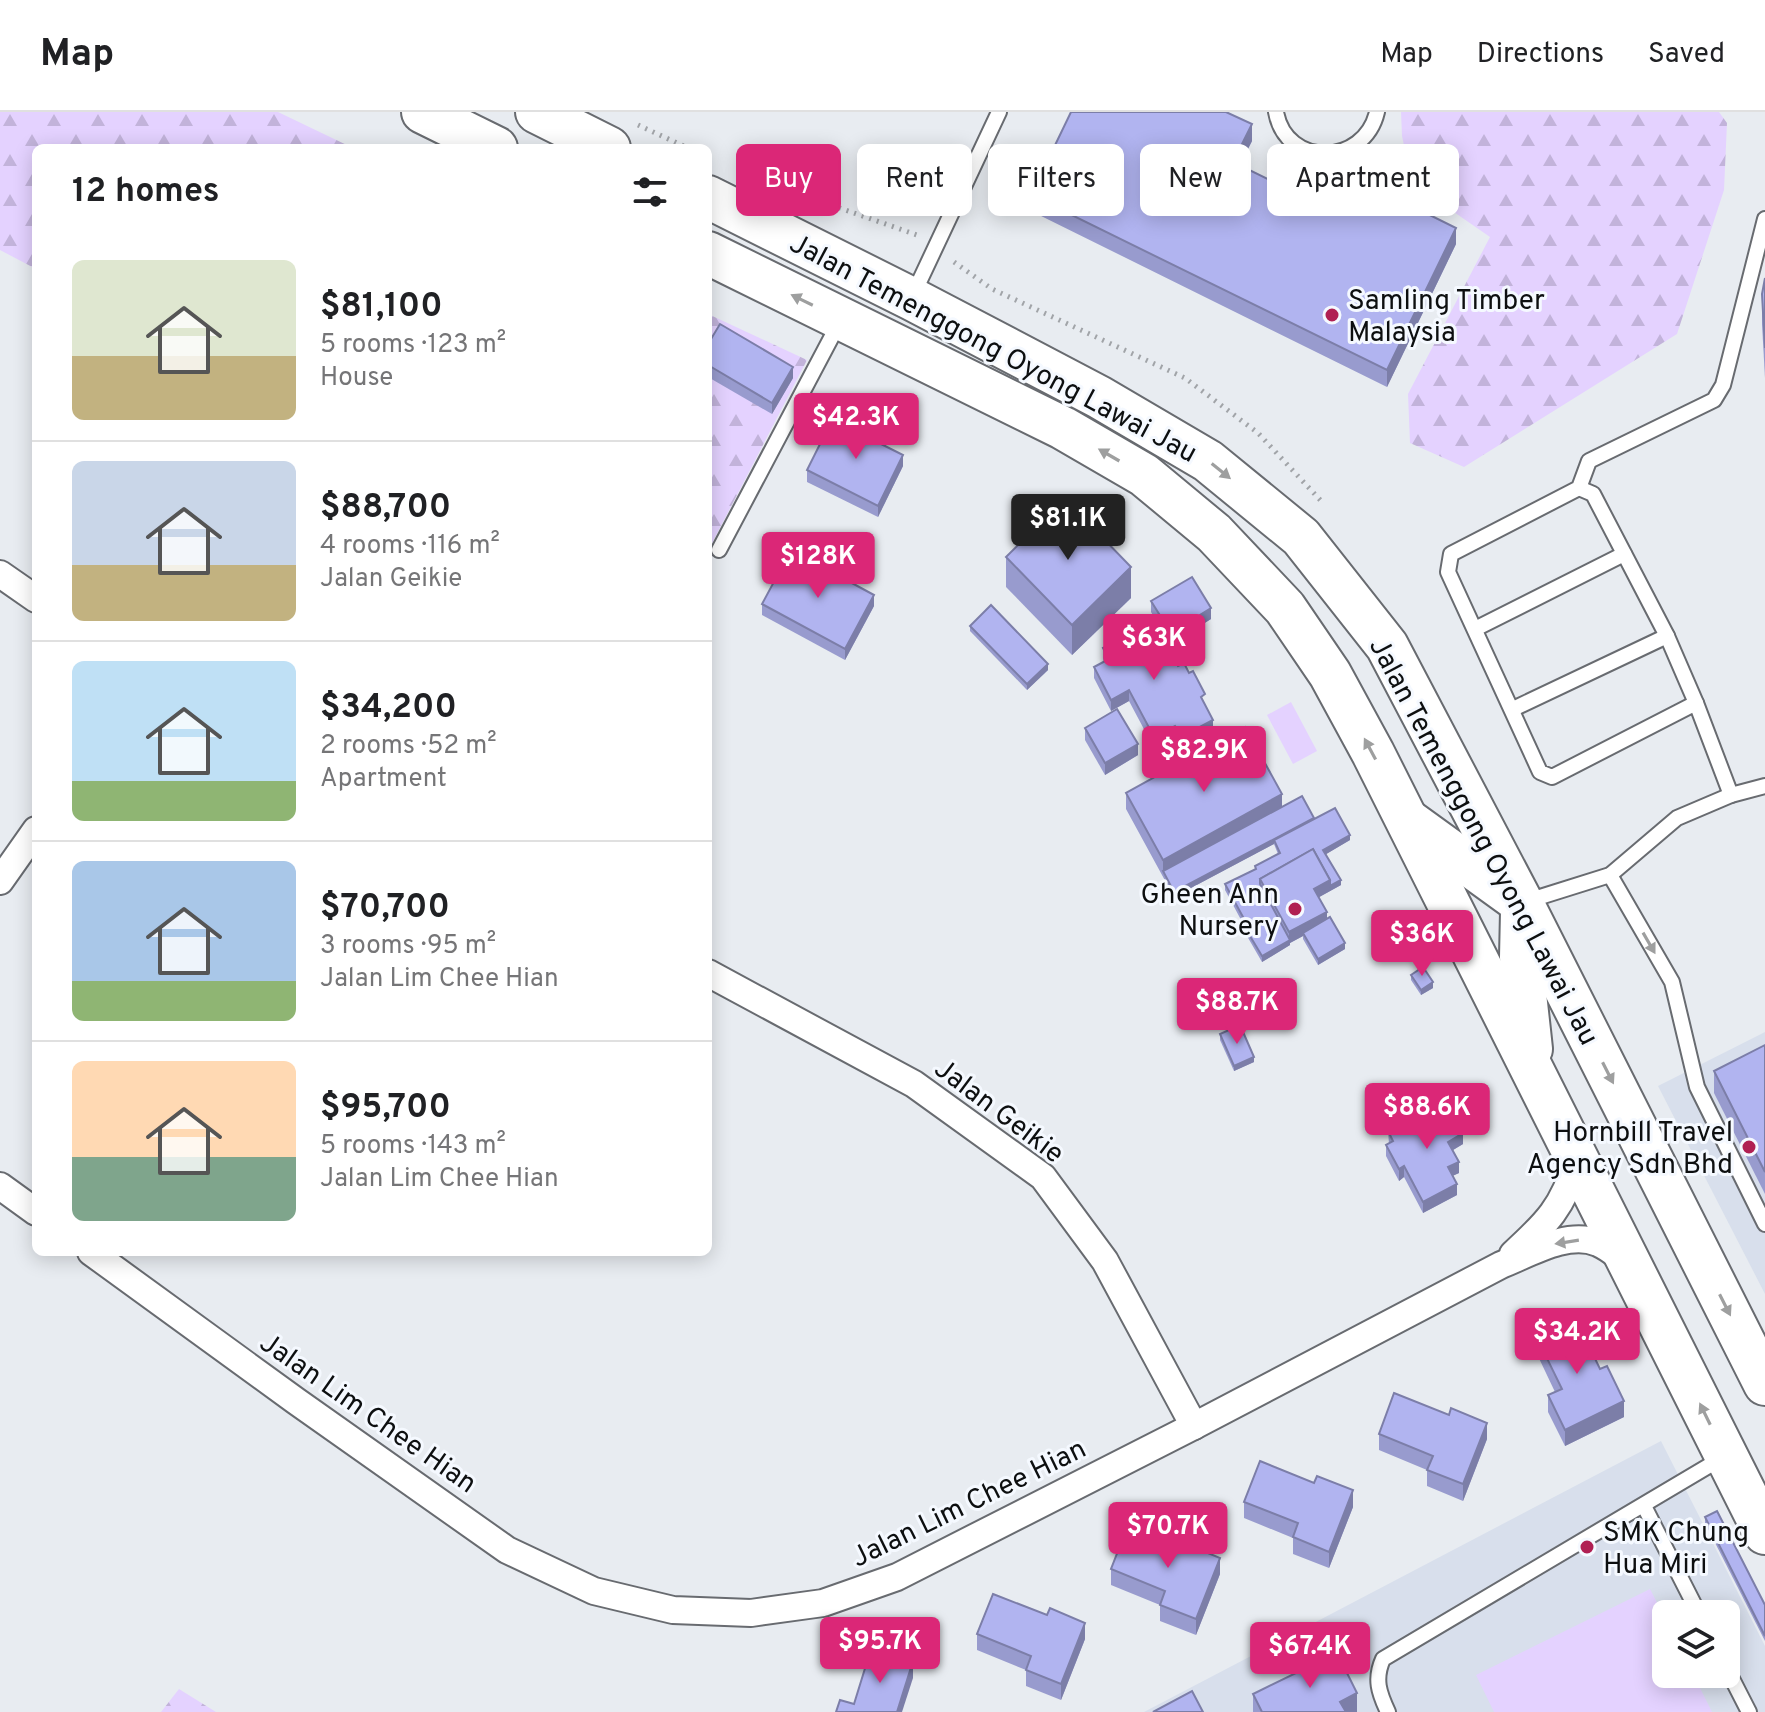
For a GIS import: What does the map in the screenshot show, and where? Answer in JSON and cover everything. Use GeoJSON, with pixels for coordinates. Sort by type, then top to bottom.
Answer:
{"type":"FeatureCollection","features":[{"type":"Feature","properties":{"kind":"main road"},"geometry":{"type":"LineString","coordinates":[[423,112],[488,144]]}},
{"type":"Feature","properties":{"kind":"main road"},"geometry":{"type":"LineString","coordinates":[[537,112],[623,136]]}},
{"type":"Feature","properties":{"kind":"main road","name":"Jalan Temenggong Oyong Lawai Jau"},"geometry":{"type":"LineString","coordinates":[[712,199],[1099,397],[1208,461],[1301,537],[1387,646],[1522,903],[1765,1384]]}},
{"type":"Feature","properties":{"kind":"main road","name":"Jalan Temenggong Oyong Lawai Jau"},"geometry":{"type":"LineString","coordinates":[[712,255],[1063,428],[1144,475],[1214,533],[1285,608],[1319,657],[1405,819],[1765,1533]]}},
{"type":"Feature","properties":{"kind":"main road"},"geometry":{"type":"LineString","coordinates":[[1405,819],[1522,903],[1521,957],[1535,1078]]}},
{"type":"Feature","properties":{"kind":"street"},"geometry":{"type":"LineString","coordinates":[[0,574],[32,596]]}},
{"type":"Feature","properties":{"kind":"street"},"geometry":{"type":"LineString","coordinates":[[0,881],[32,836]]}},
{"type":"Feature","properties":{"kind":"street","name":"Jalan Geikie"},"geometry":{"type":"LineString","coordinates":[[712,975],[914,1084],[1043,1177],[1105,1261],[1194,1426]]}},
{"type":"Feature","properties":{"kind":"street","name":"Jalan Lim Chee Hian"},"geometry":{"type":"LineString","coordinates":[[1501,1265],[1554,1213],[1568,1191],[1577,1161]]}},
{"type":"Feature","properties":{"kind":"street"},"geometry":{"type":"LineString","coordinates":[[0,1186],[32,1209]]}},
{"type":"Feature","properties":{"kind":"street","name":"Jalan Lim Chee Hian"},"geometry":{"type":"LineString","coordinates":[[97,1256],[507,1550],[594,1591],[673,1610],[751,1613],[823,1603],[897,1577],[1501,1265],[1553,1244],[1577,1240],[1597,1242],[1630,1264]]}},
{"type":"Feature","properties":{"kind":"lane"},"geometry":{"type":"LineString","coordinates":[[912,299],[999,112]]}},
{"type":"Feature","properties":{"kind":"lane"},"geometry":{"type":"LineString","coordinates":[[1276,112],[1286,135],[1299,147],[1316,153],[1334,154],[1351,148],[1365,137],[1377,112]]}},
{"type":"Feature","properties":{"kind":"lane"},"geometry":{"type":"LineString","coordinates":[[1696,703],[1552,777],[1540,772],[1448,572],[1451,554],[1579,488],[1589,461],[1714,400],[1723,385],[1765,219]]}},
{"type":"Feature","properties":{"kind":"lane"},"geometry":{"type":"LineString","coordinates":[[719,550],[841,319]]}},
{"type":"Feature","properties":{"kind":"lane"},"geometry":{"type":"LineString","coordinates":[[1579,488],[1593,494],[1667,636],[1731,795]]}},
{"type":"Feature","properties":{"kind":"lane"},"geometry":{"type":"LineString","coordinates":[[1475,629],[1624,554]]}},
{"type":"Feature","properties":{"kind":"lane"},"geometry":{"type":"LineString","coordinates":[[1513,709],[1667,636]]}},
{"type":"Feature","properties":{"kind":"lane"},"geometry":{"type":"LineString","coordinates":[[1522,903],[1610,875],[1677,818],[1731,795],[1765,786]]}},
{"type":"Feature","properties":{"kind":"lane"},"geometry":{"type":"LineString","coordinates":[[1610,875],[1672,982],[1704,1083],[1765,1224]]}},
{"type":"Feature","properties":{"kind":"lane"},"geometry":{"type":"LineString","coordinates":[[1388,1712],[1378,1692],[1378,1671],[1383,1659],[1726,1456]]}},
{"type":"Feature","properties":{"kind":"lane"},"geometry":{"type":"LineString","coordinates":[[1644,1506],[1692,1600]]}},
{"type":"Feature","properties":{"kind":"lane"},"geometry":{"type":"LineString","coordinates":[[1737,1688],[1749,1712]]}},
{"type":"Feature","properties":{"kind":"path"},"geometry":{"type":"LineString","coordinates":[[623,136],[666,144]]}},
{"type":"Feature","properties":{"kind":"shaded area"},"geometry":{"type":"Polygon","coordinates":[[[1765,1032],[1765,1294],[1658,1086],[1765,1032]]]}},
{"type":"Feature","properties":{"kind":"shaded area","name":"SMK Chung Hua Miri"},"geometry":{"type":"Polygon","coordinates":[[[1661,1441],[1765,1646],[1765,1712],[1144,1712],[1661,1441]]]}},
{"type":"Feature","properties":{"kind":"green space"},"geometry":{"type":"Polygon","coordinates":[[[0,112],[278,112],[345,144],[32,144],[32,267],[0,250],[0,112]]]}},
{"type":"Feature","properties":{"kind":"green space"},"geometry":{"type":"Polygon","coordinates":[[[1401,112],[1719,112],[1727,123],[1724,190],[1677,334],[1464,467],[1410,443],[1408,394],[1490,237],[1459,216],[1459,144],[1404,144],[1401,112]]]}},
{"type":"Feature","properties":{"kind":"green space"},"geometry":{"type":"Polygon","coordinates":[[[712,316],[807,360],[712,543],[712,316]]]}},
{"type":"Feature","properties":{"kind":"green space"},"geometry":{"type":"Polygon","coordinates":[[[1291,702],[1317,751],[1293,764],[1267,715],[1291,702]]]}},
{"type":"Feature","properties":{"kind":"green space"},"geometry":{"type":"Polygon","coordinates":[[[1650,1589],[1656,1600],[1652,1600],[1652,1688],[1700,1688],[1712,1712],[1494,1712],[1476,1675],[1650,1589]]]}},
{"type":"Feature","properties":{"kind":"green space"},"geometry":{"type":"Polygon","coordinates":[[[179,1689],[216,1712],[161,1712],[179,1689]]]}},
{"type":"Feature","properties":{"kind":"building","name":"Samling Timber Malaysia"},"geometry":{"type":"Polygon","coordinates":[[[1071,112],[1226,112],[1252,124],[1242,144],[1140,144],[1140,216],[1251,216],[1251,171],[1267,179],[1267,216],[1432,216],[1456,228],[1387,370],[1074,216],[1124,216],[1124,144],[1056,144],[1071,112]]]}},
{"type":"Feature","properties":{"kind":"building"},"geometry":{"type":"Polygon","coordinates":[[[1765,278],[1765,348],[1762,294],[1765,278]]]}},
{"type":"Feature","properties":{"kind":"building"},"geometry":{"type":"Polygon","coordinates":[[[720,324],[793,367],[772,403],[712,367],[712,337],[720,324]]]}},
{"type":"Feature","properties":{"kind":"building"},"geometry":{"type":"Polygon","coordinates":[[[853,418],[886,434],[881,444],[903,455],[878,506],[807,470],[830,424],[846,432],[853,418]]]}},
{"type":"Feature","properties":{"kind":"building"},"geometry":{"type":"Polygon","coordinates":[[[1065,499],[1131,567],[1072,625],[1006,557],[1065,499]]]}},
{"type":"Feature","properties":{"kind":"building"},"geometry":{"type":"Polygon","coordinates":[[[791,550],[874,595],[845,649],[762,604],[791,550]]]}},
{"type":"Feature","properties":{"kind":"building"},"geometry":{"type":"Polygon","coordinates":[[[1192,577],[1211,608],[1171,633],[1151,601],[1192,577]]]}},
{"type":"Feature","properties":{"kind":"building"},"geometry":{"type":"Polygon","coordinates":[[[991,605],[1048,664],[1027,684],[970,626],[991,605]]]}},
{"type":"Feature","properties":{"kind":"building"},"geometry":{"type":"Polygon","coordinates":[[[1154,621],[1178,666],[1184,663],[1189,673],[1193,671],[1205,694],[1201,697],[1213,720],[1181,737],[1175,726],[1154,737],[1129,690],[1111,700],[1094,667],[1109,659],[1103,648],[1154,621]]]}},
{"type":"Feature","properties":{"kind":"building"},"geometry":{"type":"Polygon","coordinates":[[[1117,709],[1138,744],[1105,763],[1085,728],[1117,709]]]}},
{"type":"Feature","properties":{"kind":"building"},"geometry":{"type":"Polygon","coordinates":[[[1245,727],[1282,794],[1163,860],[1126,793],[1245,727]]]}},
{"type":"Feature","properties":{"kind":"building"},"geometry":{"type":"Polygon","coordinates":[[[1302,796],[1314,818],[1174,892],[1163,871],[1302,796]]]}},
{"type":"Feature","properties":{"kind":"building"},"geometry":{"type":"Polygon","coordinates":[[[1335,808],[1350,835],[1323,850],[1341,880],[1330,886],[1330,880],[1313,849],[1260,879],[1290,940],[1262,956],[1247,931],[1256,926],[1249,928],[1225,884],[1280,853],[1274,840],[1335,808]]]}},
{"type":"Feature","properties":{"kind":"building","name":"Gheen Ann Nursery"},"geometry":{"type":"Polygon","coordinates":[[[1313,849],[1330,880],[1314,889],[1327,912],[1289,932],[1260,879],[1313,849]]]}},
{"type":"Feature","properties":{"kind":"building"},"geometry":{"type":"Polygon","coordinates":[[[1330,917],[1345,943],[1318,959],[1303,933],[1330,917]]]}},
{"type":"Feature","properties":{"kind":"building"},"geometry":{"type":"Polygon","coordinates":[[[1423,967],[1433,982],[1421,990],[1411,975],[1423,967]]]}},
{"type":"Feature","properties":{"kind":"building"},"geometry":{"type":"Polygon","coordinates":[[[1240,1025],[1254,1057],[1234,1066],[1220,1034],[1240,1025]]]}},
{"type":"Feature","properties":{"kind":"building"},"geometry":{"type":"Polygon","coordinates":[[[1765,1045],[1765,1172],[1714,1071],[1765,1045]]]}},
{"type":"Feature","properties":{"kind":"building"},"geometry":{"type":"Polygon","coordinates":[[[1449,1107],[1463,1133],[1448,1142],[1459,1162],[1448,1167],[1457,1184],[1423,1202],[1404,1166],[1399,1169],[1386,1145],[1393,1141],[1388,1131],[1429,1109],[1432,1116],[1449,1107]]]}},
{"type":"Feature","properties":{"kind":"building"},"geometry":{"type":"Polygon","coordinates":[[[1575,1317],[1600,1369],[1607,1366],[1624,1401],[1565,1430],[1548,1395],[1562,1389],[1536,1336],[1575,1317]]]}},
{"type":"Feature","properties":{"kind":"building"},"geometry":{"type":"Polygon","coordinates":[[[1394,1393],[1449,1415],[1451,1408],[1487,1423],[1463,1484],[1427,1470],[1433,1456],[1379,1434],[1394,1393]]]}},
{"type":"Feature","properties":{"kind":"building"},"geometry":{"type":"Polygon","coordinates":[[[1260,1461],[1314,1483],[1317,1476],[1353,1490],[1329,1552],[1293,1537],[1298,1523],[1244,1502],[1260,1461]]]}},
{"type":"Feature","properties":{"kind":"building"},"geometry":{"type":"Polygon","coordinates":[[[1717,1511],[1765,1605],[1765,1636],[1705,1517],[1717,1511]]]}},
{"type":"Feature","properties":{"kind":"building"},"geometry":{"type":"Polygon","coordinates":[[[1127,1528],[1181,1550],[1184,1543],[1220,1558],[1196,1619],[1160,1605],[1165,1591],[1111,1569],[1127,1528]]]}},
{"type":"Feature","properties":{"kind":"building"},"geometry":{"type":"Polygon","coordinates":[[[993,1594],[1047,1615],[1050,1608],[1085,1623],[1061,1684],[1026,1670],[1031,1656],[977,1634],[993,1594]]]}},
{"type":"Feature","properties":{"kind":"building"},"geometry":{"type":"Polygon","coordinates":[[[871,1649],[913,1661],[897,1712],[836,1712],[840,1700],[854,1704],[871,1649]]]}},
{"type":"Feature","properties":{"kind":"building"},"geometry":{"type":"Polygon","coordinates":[[[1337,1653],[1357,1693],[1340,1702],[1346,1712],[1262,1712],[1253,1694],[1337,1653]]]}},
{"type":"Feature","properties":{"kind":"building"},"geometry":{"type":"Polygon","coordinates":[[[1192,1691],[1203,1712],[1153,1712],[1192,1691]]]}},
{"type":"Feature","properties":{"kind":"place","name":"Samling Timber Malaysia"},"geometry":{"type":"Point","coordinates":[1332,315]}},
{"type":"Feature","properties":{"kind":"place","name":"Gheen Ann Nursery"},"geometry":{"type":"Point","coordinates":[1295,909]}},
{"type":"Feature","properties":{"kind":"place","name":"Hornbill Travel Agency Sdn Bhd"},"geometry":{"type":"Point","coordinates":[1749,1147]}},
{"type":"Feature","properties":{"kind":"place","name":"SMK Chung Hua Miri"},"geometry":{"type":"Point","coordinates":[1587,1547]}}]}
